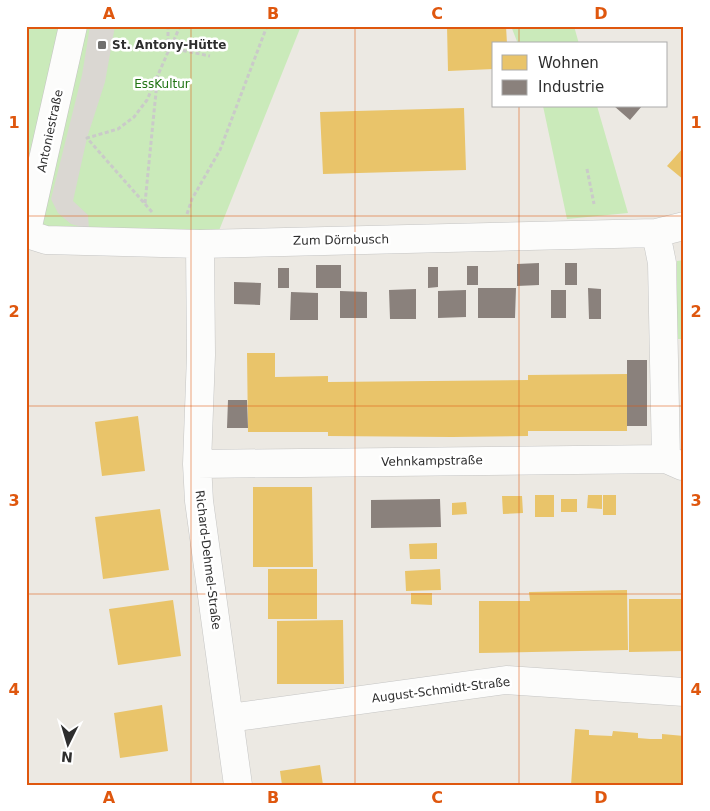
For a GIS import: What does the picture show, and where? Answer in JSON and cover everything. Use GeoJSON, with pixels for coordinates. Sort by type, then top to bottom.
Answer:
{"type":"FeatureCollection","features":[{"type":"Feature","properties":{"kind":"street","name":"Antoniestraße"},"geometry":{"type":"LineString","coordinates":[[27,235],[73,26]]}},
{"type":"Feature","properties":{"kind":"street","name":"Zum Dörnbusch"},"geometry":{"type":"LineString","coordinates":[[27,235],[46,240],[176,243],[656,232],[684,226]]}},
{"type":"Feature","properties":{"kind":"street","name":"Vehnkampstraße"},"geometry":{"type":"LineString","coordinates":[[197,464],[675,463],[662,263],[656,232]]}},
{"type":"Feature","properties":{"kind":"street","name":"Richard-Dehmel-Straße"},"geometry":{"type":"LineString","coordinates":[[176,243],[201,356],[197,464],[198,501],[238,785]]}},
{"type":"Feature","properties":{"kind":"street","name":"August-Schmidt-Straße"},"geometry":{"type":"LineString","coordinates":[[229,718],[506,680],[684,692]]}},
{"type":"Feature","properties":{"kind":"path"},"geometry":{"type":"LineString","coordinates":[[168,26],[168,52]]}},
{"type":"Feature","properties":{"kind":"path"},"geometry":{"type":"LineString","coordinates":[[176,243],[145,203],[87,138],[118,129],[134,117],[147,100],[180,26]]}},
{"type":"Feature","properties":{"kind":"path"},"geometry":{"type":"LineString","coordinates":[[176,243],[192,199],[220,150],[267,26]]}},
{"type":"Feature","properties":{"kind":"path"},"geometry":{"type":"LineString","coordinates":[[172,45],[185,51],[210,56]]}},
{"type":"Feature","properties":{"kind":"path"},"geometry":{"type":"LineString","coordinates":[[145,203],[157,78]]}},
{"type":"Feature","properties":{"kind":"green space","name":"EssKultur"},"geometry":{"type":"Polygon","coordinates":[[[26,26],[301,26],[218,233],[26,230],[26,26]]]}},
{"type":"Feature","properties":{"kind":"green space"},"geometry":{"type":"Polygon","coordinates":[[[511,26],[574,26],[578,42],[517,42],[511,26]]]}},
{"type":"Feature","properties":{"kind":"green space"},"geometry":{"type":"Polygon","coordinates":[[[543,108],[598,108],[628,213],[567,219],[543,108]]]}},
{"type":"Feature","properties":{"kind":"green space"},"geometry":{"type":"Polygon","coordinates":[[[684,260],[684,339],[677,339],[677,261],[684,260]]]}},
{"type":"Feature","properties":{"kind":"shaded area"},"geometry":{"type":"Polygon","coordinates":[[[90,26],[115,26],[105,82],[87,138],[73,201],[88,215],[89,229],[71,224],[58,213],[51,199],[82,75],[90,26]]]}},
{"type":"Feature","properties":{"kind":"building: Wohnen"},"geometry":{"type":"Polygon","coordinates":[[[447,26],[506,26],[507,42],[492,42],[492,69],[448,71],[447,26]]]}},
{"type":"Feature","properties":{"kind":"building: Wohnen"},"geometry":{"type":"Polygon","coordinates":[[[464,108],[466,170],[323,174],[320,112],[464,108]]]}},
{"type":"Feature","properties":{"kind":"building: Wohnen"},"geometry":{"type":"Polygon","coordinates":[[[684,147],[684,180],[667,166],[684,147]]]}},
{"type":"Feature","properties":{"kind":"building: Wohnen"},"geometry":{"type":"Polygon","coordinates":[[[247,353],[275,353],[275,377],[328,376],[328,382],[528,380],[528,375],[627,374],[627,431],[528,431],[528,436],[452,437],[328,436],[328,432],[248,432],[247,353]]]}},
{"type":"Feature","properties":{"kind":"building: Wohnen"},"geometry":{"type":"Polygon","coordinates":[[[138,416],[145,471],[102,476],[95,422],[138,416]]]}},
{"type":"Feature","properties":{"kind":"building: Wohnen"},"geometry":{"type":"Polygon","coordinates":[[[253,487],[312,487],[313,567],[253,567],[253,487]]]}},
{"type":"Feature","properties":{"kind":"building: Wohnen"},"geometry":{"type":"Polygon","coordinates":[[[535,495],[554,495],[554,517],[535,517],[535,495]]]}},
{"type":"Feature","properties":{"kind":"building: Wohnen"},"geometry":{"type":"Polygon","coordinates":[[[588,495],[602,495],[602,509],[587,508],[588,495]]]}},
{"type":"Feature","properties":{"kind":"building: Wohnen"},"geometry":{"type":"Polygon","coordinates":[[[603,495],[616,495],[616,515],[603,515],[603,495]]]}},
{"type":"Feature","properties":{"kind":"building: Wohnen"},"geometry":{"type":"Polygon","coordinates":[[[502,496],[522,496],[523,513],[503,514],[502,496]]]}},
{"type":"Feature","properties":{"kind":"building: Wohnen"},"geometry":{"type":"Polygon","coordinates":[[[561,499],[577,499],[577,512],[561,512],[561,499]]]}},
{"type":"Feature","properties":{"kind":"building: Wohnen"},"geometry":{"type":"Polygon","coordinates":[[[466,502],[467,514],[452,515],[452,503],[466,502]]]}},
{"type":"Feature","properties":{"kind":"building: Wohnen"},"geometry":{"type":"Polygon","coordinates":[[[160,509],[169,570],[103,579],[95,517],[160,509]]]}},
{"type":"Feature","properties":{"kind":"building: Wohnen"},"geometry":{"type":"Polygon","coordinates":[[[437,543],[437,559],[410,559],[409,544],[437,543]]]}},
{"type":"Feature","properties":{"kind":"building: Wohnen"},"geometry":{"type":"Polygon","coordinates":[[[268,569],[317,569],[317,619],[268,619],[268,569]]]}},
{"type":"Feature","properties":{"kind":"building: Wohnen"},"geometry":{"type":"Polygon","coordinates":[[[440,569],[441,590],[406,591],[405,571],[440,569]]]}},
{"type":"Feature","properties":{"kind":"building: Wohnen"},"geometry":{"type":"Polygon","coordinates":[[[627,590],[628,650],[479,653],[479,601],[530,601],[529,592],[627,590]]]}},
{"type":"Feature","properties":{"kind":"building: Wohnen"},"geometry":{"type":"Polygon","coordinates":[[[411,593],[432,593],[432,605],[411,604],[411,593]]]}},
{"type":"Feature","properties":{"kind":"building: Wohnen"},"geometry":{"type":"Polygon","coordinates":[[[629,599],[684,599],[684,651],[629,652],[629,599]]]}},
{"type":"Feature","properties":{"kind":"building: Wohnen"},"geometry":{"type":"Polygon","coordinates":[[[173,600],[181,656],[118,665],[109,609],[173,600]]]}},
{"type":"Feature","properties":{"kind":"building: Wohnen"},"geometry":{"type":"Polygon","coordinates":[[[343,620],[344,684],[277,684],[277,621],[343,620]]]}},
{"type":"Feature","properties":{"kind":"building: Wohnen"},"geometry":{"type":"Polygon","coordinates":[[[162,705],[168,751],[120,758],[114,713],[162,705]]]}},
{"type":"Feature","properties":{"kind":"building: Wohnen"},"geometry":{"type":"Polygon","coordinates":[[[575,729],[589,730],[589,735],[612,736],[613,731],[638,733],[638,738],[650,739],[662,739],[662,734],[684,736],[684,785],[571,785],[575,729]]]}},
{"type":"Feature","properties":{"kind":"building: Wohnen"},"geometry":{"type":"Polygon","coordinates":[[[320,765],[323,785],[282,785],[280,771],[320,765]]]}},
{"type":"Feature","properties":{"kind":"building: Industrie"},"geometry":{"type":"Polygon","coordinates":[[[616,108],[640,108],[630,120],[616,108]]]}},
{"type":"Feature","properties":{"kind":"building: Industrie"},"geometry":{"type":"Polygon","coordinates":[[[539,263],[539,285],[517,286],[517,264],[539,263]]]}},
{"type":"Feature","properties":{"kind":"building: Industrie"},"geometry":{"type":"Polygon","coordinates":[[[565,263],[577,263],[577,285],[565,285],[565,263]]]}},
{"type":"Feature","properties":{"kind":"building: Industrie"},"geometry":{"type":"Polygon","coordinates":[[[316,265],[341,265],[341,288],[316,288],[316,265]]]}},
{"type":"Feature","properties":{"kind":"building: Industrie"},"geometry":{"type":"Polygon","coordinates":[[[467,266],[478,266],[478,285],[467,285],[467,266]]]}},
{"type":"Feature","properties":{"kind":"building: Industrie"},"geometry":{"type":"Polygon","coordinates":[[[428,267],[438,267],[438,287],[428,288],[428,267]]]}},
{"type":"Feature","properties":{"kind":"building: Industrie"},"geometry":{"type":"Polygon","coordinates":[[[278,268],[289,268],[289,288],[278,288],[278,268]]]}},
{"type":"Feature","properties":{"kind":"building: Industrie"},"geometry":{"type":"Polygon","coordinates":[[[234,282],[261,283],[260,305],[234,304],[234,282]]]}},
{"type":"Feature","properties":{"kind":"building: Industrie"},"geometry":{"type":"Polygon","coordinates":[[[478,288],[516,288],[515,318],[478,318],[478,288]]]}},
{"type":"Feature","properties":{"kind":"building: Industrie"},"geometry":{"type":"Polygon","coordinates":[[[588,288],[601,289],[601,319],[589,319],[588,288]]]}},
{"type":"Feature","properties":{"kind":"building: Industrie"},"geometry":{"type":"Polygon","coordinates":[[[416,289],[416,319],[390,319],[389,290],[416,289]]]}},
{"type":"Feature","properties":{"kind":"building: Industrie"},"geometry":{"type":"Polygon","coordinates":[[[466,290],[466,317],[438,318],[438,291],[466,290]]]}},
{"type":"Feature","properties":{"kind":"building: Industrie"},"geometry":{"type":"Polygon","coordinates":[[[551,290],[566,290],[566,318],[551,318],[551,290]]]}},
{"type":"Feature","properties":{"kind":"building: Industrie"},"geometry":{"type":"Polygon","coordinates":[[[340,291],[367,292],[367,318],[340,318],[340,291]]]}},
{"type":"Feature","properties":{"kind":"building: Industrie"},"geometry":{"type":"Polygon","coordinates":[[[291,292],[318,293],[318,320],[290,320],[291,292]]]}},
{"type":"Feature","properties":{"kind":"building: Industrie"},"geometry":{"type":"Polygon","coordinates":[[[627,360],[647,360],[647,426],[627,426],[627,360]]]}},
{"type":"Feature","properties":{"kind":"building: Industrie"},"geometry":{"type":"Polygon","coordinates":[[[228,400],[247,400],[248,428],[227,428],[228,400]]]}},
{"type":"Feature","properties":{"kind":"building: Industrie"},"geometry":{"type":"Polygon","coordinates":[[[440,499],[441,527],[371,528],[371,500],[440,499]]]}},
{"type":"Feature","properties":{"kind":"place","name":"St. Antony-Hütte"},"geometry":{"type":"Point","coordinates":[102,45]}}]}
